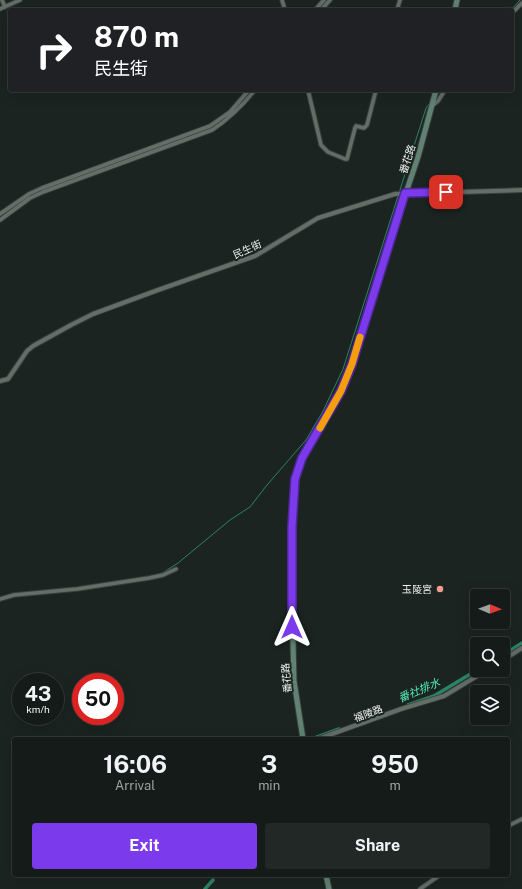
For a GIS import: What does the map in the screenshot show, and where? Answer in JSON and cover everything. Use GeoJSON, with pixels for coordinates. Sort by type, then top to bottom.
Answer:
{"type":"FeatureCollection","features":[{"type":"Feature","properties":{"kind":"main road","name":"番花路"},"geometry":{"type":"LineString","coordinates":[[303,737],[293,665],[292,527],[295,479],[302,458],[341,391],[352,364],[405,193],[418,157],[436,92]]}},
{"type":"Feature","properties":{"kind":"main road"},"geometry":{"type":"LineString","coordinates":[[326,877],[329,889]]}},
{"type":"Feature","properties":{"kind":"street"},"geometry":{"type":"LineString","coordinates":[[2,0],[5,6]]}},
{"type":"Feature","properties":{"kind":"street"},"geometry":{"type":"LineString","coordinates":[[0,9],[20,0]]}},
{"type":"Feature","properties":{"kind":"street"},"geometry":{"type":"LineString","coordinates":[[318,8],[324,0]]}},
{"type":"Feature","properties":{"kind":"street"},"geometry":{"type":"LineString","coordinates":[[323,8],[330,0]]}},
{"type":"Feature","properties":{"kind":"street"},"geometry":{"type":"LineString","coordinates":[[514,11],[522,3]]}},
{"type":"Feature","properties":{"kind":"street"},"geometry":{"type":"LineString","coordinates":[[0,214],[29,194],[42,188],[210,126],[230,112],[247,92]]}},
{"type":"Feature","properties":{"kind":"street"},"geometry":{"type":"LineString","coordinates":[[0,220],[30,198],[43,192],[212,130],[228,120],[242,107],[253,92]]}},
{"type":"Feature","properties":{"kind":"street"},"geometry":{"type":"LineString","coordinates":[[308,92],[321,145],[328,152],[345,159],[347,159],[356,126],[364,128],[367,125],[375,92]]}},
{"type":"Feature","properties":{"kind":"street"},"geometry":{"type":"LineString","coordinates":[[432,106],[438,101],[444,92]]}},
{"type":"Feature","properties":{"kind":"street","name":"民生街"},"geometry":{"type":"LineString","coordinates":[[0,381],[8,379],[26,352],[32,346],[82,320],[158,290],[255,256],[318,218],[395,194],[522,190]]}},
{"type":"Feature","properties":{"kind":"street"},"geometry":{"type":"LineString","coordinates":[[0,599],[149,578],[163,575],[176,569]]}},
{"type":"Feature","properties":{"kind":"street"},"geometry":{"type":"LineString","coordinates":[[510,656],[522,648]]}},
{"type":"Feature","properties":{"kind":"street","name":"福陵路"},"geometry":{"type":"LineString","coordinates":[[324,737],[401,709],[444,696],[475,677]]}},
{"type":"Feature","properties":{"kind":"street"},"geometry":{"type":"LineString","coordinates":[[510,825],[522,818]]}},
{"type":"Feature","properties":{"kind":"street"},"geometry":{"type":"LineString","coordinates":[[420,889],[437,877]]}},
{"type":"Feature","properties":{"kind":"waterway"},"geometry":{"type":"LineString","coordinates":[[513,8],[520,0]]}},
{"type":"Feature","properties":{"kind":"waterway"},"geometry":{"type":"LineString","coordinates":[[399,193],[426,108],[430,103]]}},
{"type":"Feature","properties":{"kind":"waterway"},"geometry":{"type":"LineString","coordinates":[[47,189],[132,157]]}},
{"type":"Feature","properties":{"kind":"waterway"},"geometry":{"type":"LineString","coordinates":[[32,194],[41,191]]}},
{"type":"Feature","properties":{"kind":"waterway"},"geometry":{"type":"LineString","coordinates":[[164,572],[178,563],[230,520],[250,507],[306,440],[323,411],[343,369],[398,196]]}},
{"type":"Feature","properties":{"kind":"waterway","name":"番社排水"},"geometry":{"type":"LineString","coordinates":[[510,651],[522,643]]}},
{"type":"Feature","properties":{"kind":"waterway","name":"番社排水"},"geometry":{"type":"LineString","coordinates":[[408,705],[434,696],[470,674]]}},
{"type":"Feature","properties":{"kind":"waterway","name":"番社排水"},"geometry":{"type":"LineString","coordinates":[[317,737],[339,729]]}},
{"type":"Feature","properties":{"kind":"waterway","name":"番社排水"},"geometry":{"type":"LineString","coordinates":[[205,889],[213,880]]}},
{"type":"Feature","properties":{"kind":"slow traffic"},"geometry":{"type":"LineString","coordinates":[[320,428],[341,391],[352,364],[360,337]]}},
{"type":"Feature","properties":{"kind":"place","name":"玉陵宮"},"geometry":{"type":"Point","coordinates":[440,589]}},
{"type":"Feature","properties":{"kind":"route"},"geometry":{"type":"LineString","coordinates":[[292,627],[292,527],[295,479],[302,458],[341,391],[352,364],[405,193],[446,192]]}}]}
